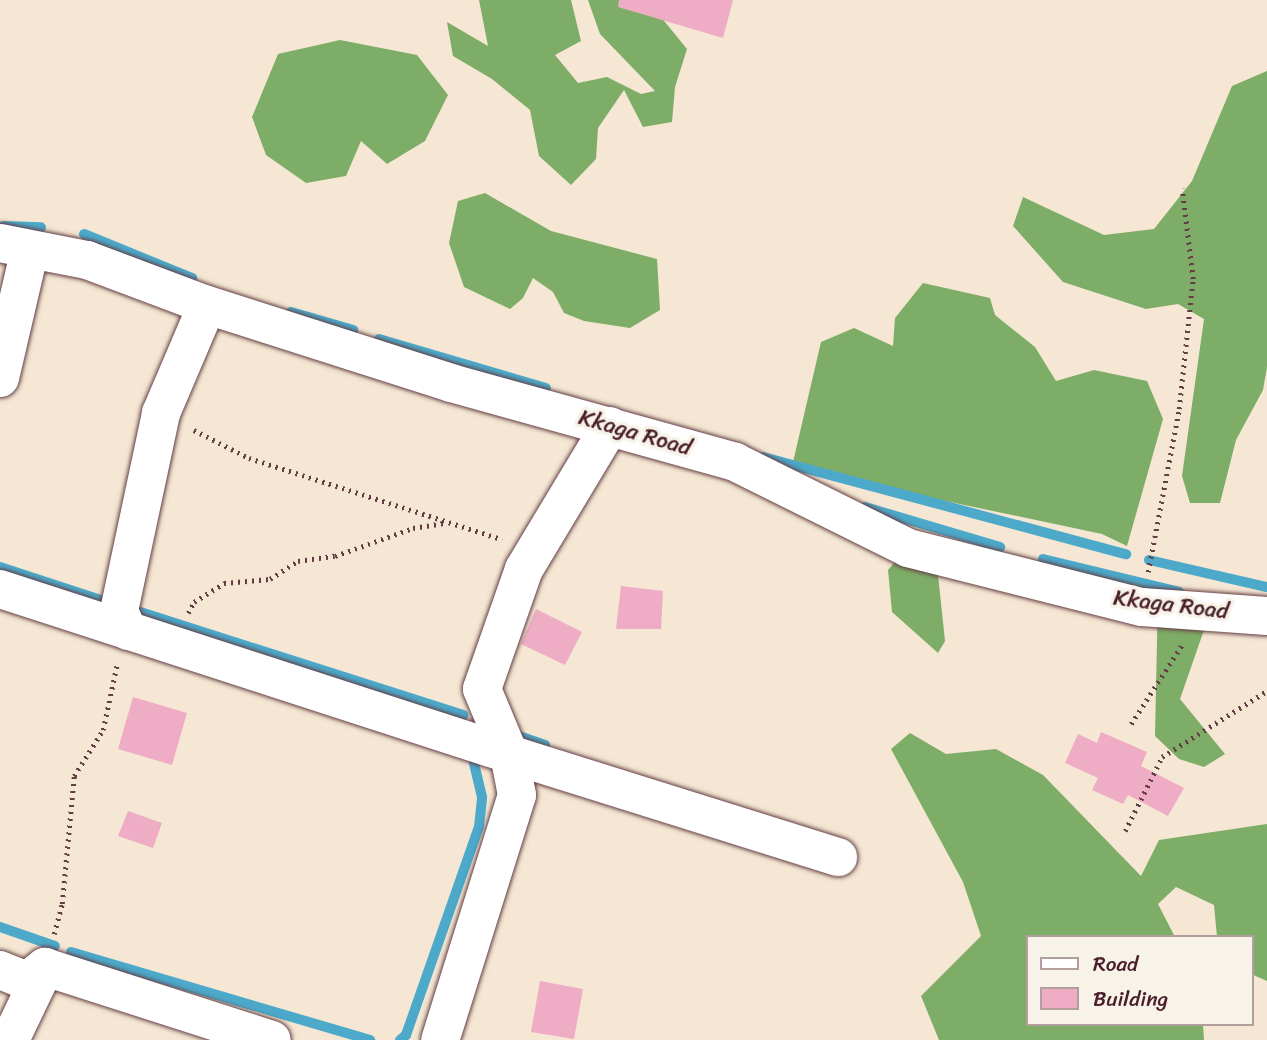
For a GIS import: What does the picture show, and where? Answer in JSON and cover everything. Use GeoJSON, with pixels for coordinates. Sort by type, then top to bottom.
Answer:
{"type":"FeatureCollection","features":[{"type":"Feature","properties":{"kind":"street","name":"Kkaga Road"},"geometry":{"type":"LineString","coordinates":[[15,246],[87,260],[207,305],[451,383],[735,462],[908,548],[1142,607],[1267,616]]}},
{"type":"Feature","properties":{"kind":"street"},"geometry":{"type":"LineString","coordinates":[[0,378],[15,246]]}},
{"type":"Feature","properties":{"kind":"street"},"geometry":{"type":"LineString","coordinates":[[155,630],[119,611],[161,413],[207,305]]}},
{"type":"Feature","properties":{"kind":"street"},"geometry":{"type":"LineString","coordinates":[[440,1040],[517,794],[509,754],[482,689],[524,569],[610,426]]}},
{"type":"Feature","properties":{"kind":"street"},"geometry":{"type":"LineString","coordinates":[[0,589],[155,630],[509,754],[838,857]]}},
{"type":"Feature","properties":{"kind":"street"},"geometry":{"type":"LineString","coordinates":[[0,970],[27,981],[45,967]]}},
{"type":"Feature","properties":{"kind":"street"},"geometry":{"type":"LineString","coordinates":[[10,1040],[45,967]]}},
{"type":"Feature","properties":{"kind":"street"},"geometry":{"type":"LineString","coordinates":[[45,967],[272,1040]]}},
{"type":"Feature","properties":{"kind":"path"},"geometry":{"type":"LineString","coordinates":[[1142,607],[1187,345],[1193,279],[1182,189]]}},
{"type":"Feature","properties":{"kind":"path"},"geometry":{"type":"LineString","coordinates":[[161,413],[249,458],[536,550]]}},
{"type":"Feature","properties":{"kind":"path"},"geometry":{"type":"LineString","coordinates":[[45,967],[62,904],[74,776],[103,730],[119,652],[224,583],[270,579],[298,561],[335,556],[413,528],[450,522]]}},
{"type":"Feature","properties":{"kind":"path"},"geometry":{"type":"LineString","coordinates":[[1131,724],[1187,641]]}},
{"type":"Feature","properties":{"kind":"path"},"geometry":{"type":"LineString","coordinates":[[1125,831],[1162,757],[1267,691]]}},
{"type":"Feature","properties":{"kind":"green space"},"geometry":{"type":"Polygon","coordinates":[[[479,0],[571,0],[581,41],[555,55],[578,83],[607,77],[641,94],[655,91],[600,34],[588,0],[647,0],[687,49],[675,87],[672,122],[643,127],[624,90],[598,128],[596,159],[571,185],[539,156],[530,110],[492,79],[453,56],[447,22],[488,46],[479,0]]]}},
{"type":"Feature","properties":{"kind":"green space"},"geometry":{"type":"Polygon","coordinates":[[[340,40],[417,55],[448,95],[425,141],[387,164],[361,141],[346,176],[306,183],[266,155],[252,117],[278,54],[340,40]]]}},
{"type":"Feature","properties":{"kind":"green space"},"geometry":{"type":"Polygon","coordinates":[[[1267,71],[1267,367],[1263,390],[1236,440],[1220,503],[1190,503],[1182,476],[1204,319],[1178,304],[1146,309],[1063,282],[1013,226],[1023,197],[1104,235],[1154,229],[1192,181],[1232,86],[1267,71]]]}},
{"type":"Feature","properties":{"kind":"green space"},"geometry":{"type":"Polygon","coordinates":[[[485,193],[551,231],[657,259],[660,310],[630,328],[584,321],[564,313],[553,292],[533,278],[523,298],[510,309],[464,287],[449,243],[458,201],[485,193]]]}},
{"type":"Feature","properties":{"kind":"green space"},"geometry":{"type":"Polygon","coordinates":[[[923,283],[990,298],[995,315],[1035,347],[1056,381],[1094,370],[1147,381],[1163,419],[1127,546],[1102,534],[879,487],[793,462],[821,342],[854,328],[893,346],[895,318],[923,283]]]}},
{"type":"Feature","properties":{"kind":"green space"},"geometry":{"type":"Polygon","coordinates":[[[916,538],[938,575],[945,641],[938,653],[892,612],[888,570],[916,538]]]}},
{"type":"Feature","properties":{"kind":"green space"},"geometry":{"type":"Polygon","coordinates":[[[1158,593],[1204,630],[1180,699],[1225,754],[1204,767],[1179,759],[1155,736],[1158,593]]]}},
{"type":"Feature","properties":{"kind":"green space"},"geometry":{"type":"Polygon","coordinates":[[[910,733],[946,754],[996,749],[1043,775],[1141,876],[1159,840],[1267,824],[1267,981],[1253,975],[1253,935],[1217,935],[1214,905],[1176,887],[1158,904],[1174,935],[1026,935],[1026,1026],[1203,1026],[1204,1040],[939,1040],[921,996],[981,936],[963,882],[891,749],[910,733]]]}},
{"type":"Feature","properties":{"kind":"building"},"geometry":{"type":"Polygon","coordinates":[[[619,0],[733,0],[723,38],[618,7],[619,0]]]}},
{"type":"Feature","properties":{"kind":"building"},"geometry":{"type":"Polygon","coordinates":[[[621,586],[663,591],[661,629],[616,629],[621,586]]]}},
{"type":"Feature","properties":{"kind":"building"},"geometry":{"type":"Polygon","coordinates":[[[536,609],[582,632],[565,665],[521,644],[536,609]]]}},
{"type":"Feature","properties":{"kind":"building"},"geometry":{"type":"Polygon","coordinates":[[[133,697],[187,713],[172,765],[118,749],[133,697]]]}},
{"type":"Feature","properties":{"kind":"building"},"geometry":{"type":"Polygon","coordinates":[[[1101,732],[1147,752],[1141,766],[1184,788],[1168,816],[1128,795],[1123,804],[1092,790],[1098,778],[1065,763],[1078,734],[1097,743],[1101,732]]]}},
{"type":"Feature","properties":{"kind":"building"},"geometry":{"type":"Polygon","coordinates":[[[128,811],[162,823],[153,848],[118,836],[128,811]]]}},
{"type":"Feature","properties":{"kind":"building"},"geometry":{"type":"Polygon","coordinates":[[[540,981],[583,989],[574,1039],[531,1032],[540,981]]]}},
{"type":"Feature","properties":{"kind":"waterway"},"geometry":{"type":"LineString","coordinates":[[4,226],[41,227]]}},
{"type":"Feature","properties":{"kind":"waterway"},"geometry":{"type":"LineString","coordinates":[[84,234],[192,278]]}},
{"type":"Feature","properties":{"kind":"waterway"},"geometry":{"type":"LineString","coordinates":[[291,312],[353,330]]}},
{"type":"Feature","properties":{"kind":"waterway"},"geometry":{"type":"LineString","coordinates":[[379,339],[546,388]]}},
{"type":"Feature","properties":{"kind":"waterway"},"geometry":{"type":"LineString","coordinates":[[763,457],[1126,554]]}},
{"type":"Feature","properties":{"kind":"waterway"},"geometry":{"type":"LineString","coordinates":[[865,507],[1000,547]]}},
{"type":"Feature","properties":{"kind":"waterway"},"geometry":{"type":"LineString","coordinates":[[1043,559],[1179,592]]}},
{"type":"Feature","properties":{"kind":"waterway"},"geometry":{"type":"LineString","coordinates":[[1149,560],[1267,587]]}},
{"type":"Feature","properties":{"kind":"waterway"},"geometry":{"type":"LineString","coordinates":[[0,567],[113,604]]}},
{"type":"Feature","properties":{"kind":"waterway"},"geometry":{"type":"LineString","coordinates":[[131,609],[464,715]]}},
{"type":"Feature","properties":{"kind":"waterway"},"geometry":{"type":"LineString","coordinates":[[513,734],[545,745]]}},
{"type":"Feature","properties":{"kind":"waterway"},"geometry":{"type":"LineString","coordinates":[[400,1040],[406,1035],[479,827],[482,797],[472,755]]}},
{"type":"Feature","properties":{"kind":"waterway"},"geometry":{"type":"LineString","coordinates":[[0,927],[55,946]]}},
{"type":"Feature","properties":{"kind":"waterway"},"geometry":{"type":"LineString","coordinates":[[71,952],[370,1040]]}}]}
